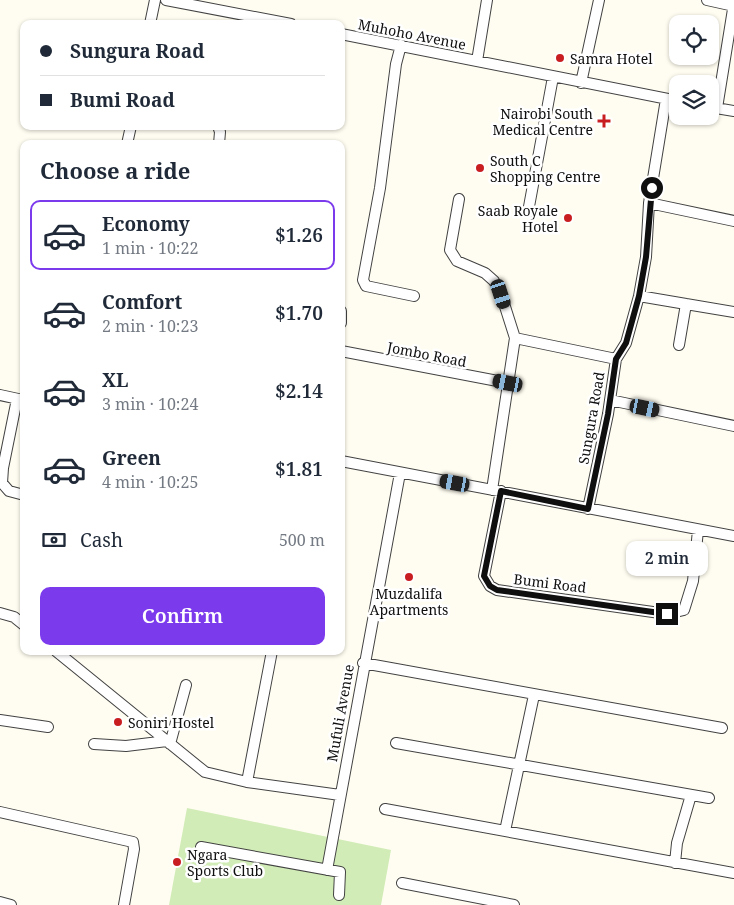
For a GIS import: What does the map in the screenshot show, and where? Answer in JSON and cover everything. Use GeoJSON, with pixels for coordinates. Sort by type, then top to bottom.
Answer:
{"type":"FeatureCollection","features":[{"type":"Feature","properties":{"kind":"street"},"geometry":{"type":"LineString","coordinates":[[151,20],[155,0]]}},
{"type":"Feature","properties":{"kind":"street"},"geometry":{"type":"LineString","coordinates":[[166,0],[270,20]]}},
{"type":"Feature","properties":{"kind":"street"},"geometry":{"type":"LineString","coordinates":[[477,61],[487,0]]}},
{"type":"Feature","properties":{"kind":"street"},"geometry":{"type":"LineString","coordinates":[[581,83],[599,0]]}},
{"type":"Feature","properties":{"kind":"street"},"geometry":{"type":"LineString","coordinates":[[707,0],[734,4],[719,81]]}},
{"type":"Feature","properties":{"kind":"street","name":"Muhoho Avenue"},"geometry":{"type":"LineString","coordinates":[[345,35],[669,100]]}},
{"type":"Feature","properties":{"kind":"street"},"geometry":{"type":"LineString","coordinates":[[401,45],[396,64],[378,197],[363,280],[366,286],[414,296]]}},
{"type":"Feature","properties":{"kind":"street"},"geometry":{"type":"LineString","coordinates":[[528,212],[552,77]]}},
{"type":"Feature","properties":{"kind":"street","name":"Sungura Road"},"geometry":{"type":"LineString","coordinates":[[588,509],[610,400],[616,359],[626,343],[639,296],[646,257],[649,203],[666,99]]}},
{"type":"Feature","properties":{"kind":"street"},"geometry":{"type":"LineString","coordinates":[[719,108],[734,111]]}},
{"type":"Feature","properties":{"kind":"street"},"geometry":{"type":"LineString","coordinates":[[459,200],[450,250],[452,256],[457,261],[485,273],[494,281],[501,294],[515,338],[496,491]]}},
{"type":"Feature","properties":{"kind":"street"},"geometry":{"type":"LineString","coordinates":[[649,203],[734,221]]}},
{"type":"Feature","properties":{"kind":"street"},"geometry":{"type":"LineString","coordinates":[[639,296],[734,312]]}},
{"type":"Feature","properties":{"kind":"street"},"geometry":{"type":"LineString","coordinates":[[679,345],[686,304]]}},
{"type":"Feature","properties":{"kind":"street"},"geometry":{"type":"LineString","coordinates":[[515,338],[616,359]]}},
{"type":"Feature","properties":{"kind":"street","name":"Jombo Road"},"geometry":{"type":"LineString","coordinates":[[345,352],[508,383]]}},
{"type":"Feature","properties":{"kind":"street"},"geometry":{"type":"LineString","coordinates":[[0,395],[20,399]]}},
{"type":"Feature","properties":{"kind":"street"},"geometry":{"type":"LineString","coordinates":[[610,400],[734,426]]}},
{"type":"Feature","properties":{"kind":"street"},"geometry":{"type":"LineString","coordinates":[[20,403],[3,468],[2,483],[9,491],[20,494]]}},
{"type":"Feature","properties":{"kind":"street"},"geometry":{"type":"LineString","coordinates":[[345,462],[734,536]]}},
{"type":"Feature","properties":{"kind":"street","name":"Mufuli Avenue"},"geometry":{"type":"LineString","coordinates":[[327,870],[363,663],[400,472]]}},
{"type":"Feature","properties":{"kind":"street","name":"Bumi Road"},"geometry":{"type":"LineString","coordinates":[[496,491],[484,576],[490,586],[497,590],[667,614],[676,613],[684,610],[690,589],[698,530]]}},
{"type":"Feature","properties":{"kind":"street"},"geometry":{"type":"LineString","coordinates":[[0,613],[14,617],[20,622]]}},
{"type":"Feature","properties":{"kind":"street"},"geometry":{"type":"LineString","coordinates":[[61,655],[205,772],[247,782],[340,795]]}},
{"type":"Feature","properties":{"kind":"street"},"geometry":{"type":"LineString","coordinates":[[247,782],[271,655]]}},
{"type":"Feature","properties":{"kind":"street"},"geometry":{"type":"LineString","coordinates":[[363,663],[722,728]]}},
{"type":"Feature","properties":{"kind":"street"},"geometry":{"type":"LineString","coordinates":[[168,742],[186,685]]}},
{"type":"Feature","properties":{"kind":"street"},"geometry":{"type":"LineString","coordinates":[[505,831],[534,695]]}},
{"type":"Feature","properties":{"kind":"street"},"geometry":{"type":"LineString","coordinates":[[0,720],[48,727]]}},
{"type":"Feature","properties":{"kind":"street"},"geometry":{"type":"LineString","coordinates":[[94,744],[126,746],[168,742]]}},
{"type":"Feature","properties":{"kind":"street"},"geometry":{"type":"LineString","coordinates":[[396,743],[519,766],[646,785],[710,798]]}},
{"type":"Feature","properties":{"kind":"street"},"geometry":{"type":"LineString","coordinates":[[675,862],[691,795]]}},
{"type":"Feature","properties":{"kind":"street"},"geometry":{"type":"LineString","coordinates":[[385,809],[734,873]]}},
{"type":"Feature","properties":{"kind":"street"},"geometry":{"type":"LineString","coordinates":[[0,812],[131,841],[135,846],[124,905]]}},
{"type":"Feature","properties":{"kind":"street"},"geometry":{"type":"LineString","coordinates":[[201,847],[340,872],[342,875],[339,895]]}},
{"type":"Feature","properties":{"kind":"street"},"geometry":{"type":"LineString","coordinates":[[402,883],[468,901],[514,905]]}},
{"type":"Feature","properties":{"kind":"street"},"geometry":{"type":"LineString","coordinates":[[0,902],[11,905]]}},
{"type":"Feature","properties":{"kind":"green space"},"geometry":{"type":"Polygon","coordinates":[[[187,808],[391,850],[381,905],[169,905],[187,808]]]}},
{"type":"Feature","properties":{"kind":"place","name":"Samra Hotel"},"geometry":{"type":"Point","coordinates":[560,58]}},
{"type":"Feature","properties":{"kind":"place","name":"Nairobi South Medical Centre"},"geometry":{"type":"Point","coordinates":[604,121]}},
{"type":"Feature","properties":{"kind":"place","name":"South C Shopping Centre"},"geometry":{"type":"Point","coordinates":[480,168]}},
{"type":"Feature","properties":{"kind":"place","name":"Saab Royale Hotel"},"geometry":{"type":"Point","coordinates":[568,218]}},
{"type":"Feature","properties":{"kind":"place","name":"Muzdalifa Apartments"},"geometry":{"type":"Point","coordinates":[409,577]}},
{"type":"Feature","properties":{"kind":"place","name":"Soniri Hostel"},"geometry":{"type":"Point","coordinates":[118,722]}},
{"type":"Feature","properties":{"kind":"place","name":"Ngara Sports Club"},"geometry":{"type":"Point","coordinates":[177,862]}},
{"type":"Feature","properties":{"kind":"route"},"geometry":{"type":"LineString","coordinates":[[652,188],[648,206],[646,257],[639,296],[626,343],[616,359],[608,414],[588,509],[501,491],[484,576],[490,586],[497,590],[594,602],[667,614]]}}]}
